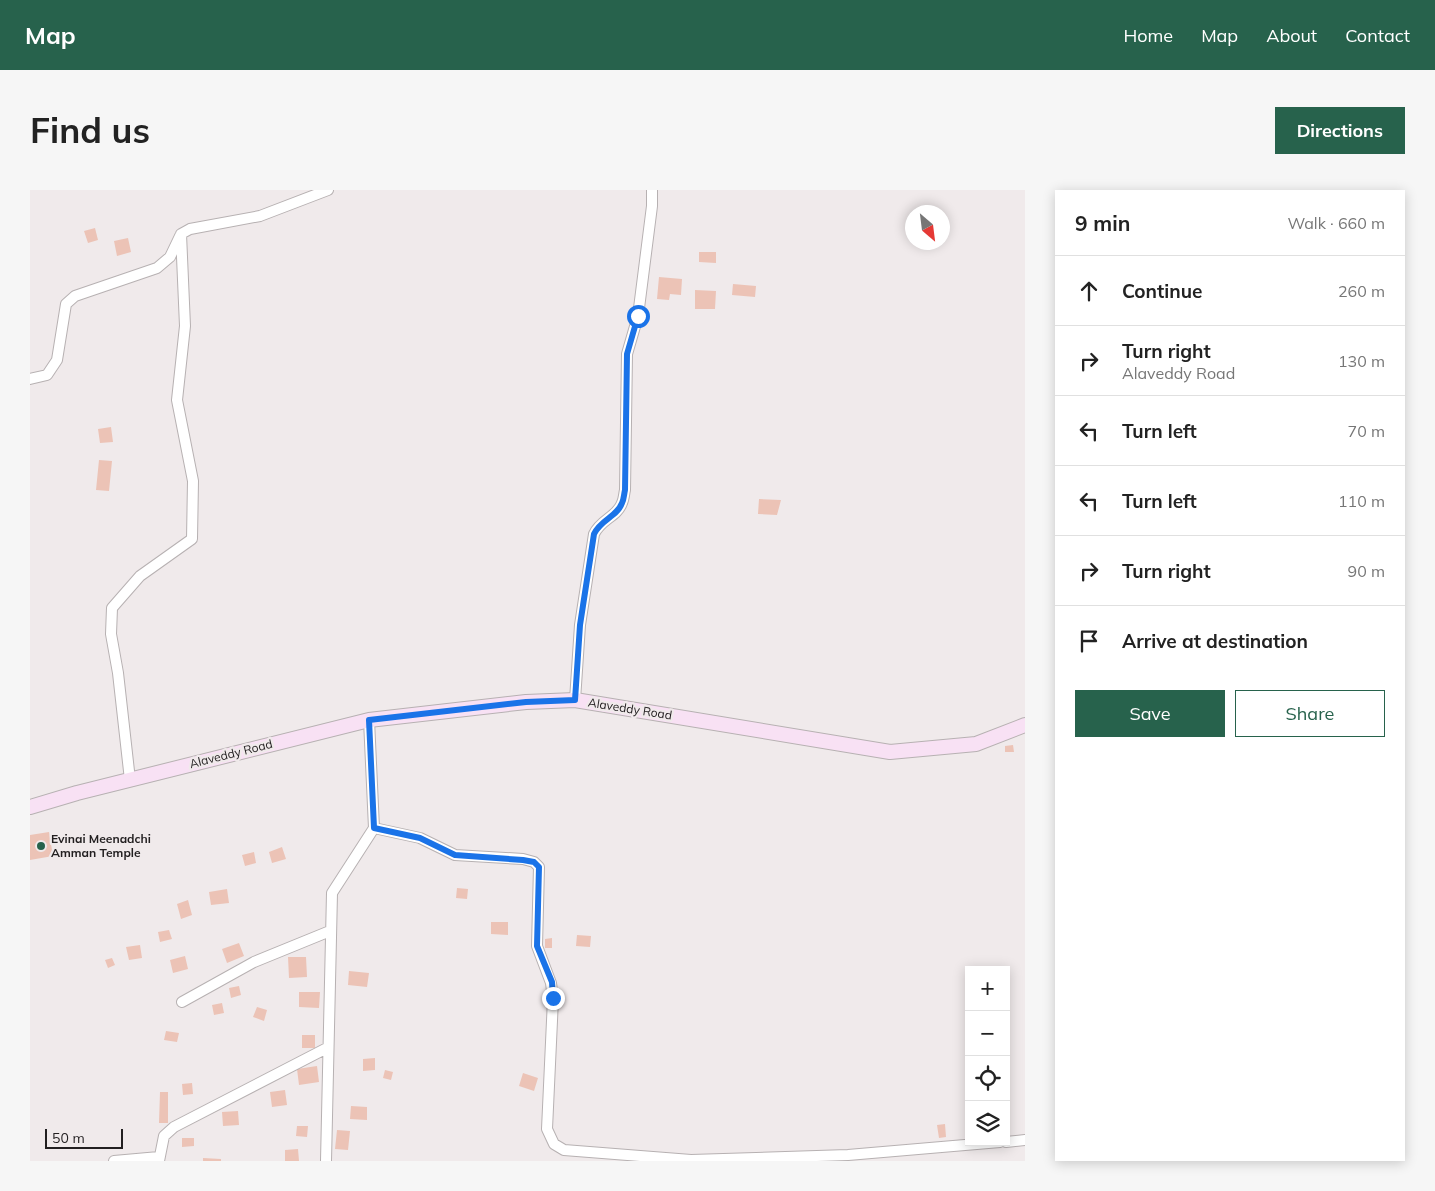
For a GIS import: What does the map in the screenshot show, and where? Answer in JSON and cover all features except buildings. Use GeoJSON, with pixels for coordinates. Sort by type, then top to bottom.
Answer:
{"type":"FeatureCollection","features":[{"type":"Feature","properties":{"kind":"street"},"geometry":{"type":"LineString","coordinates":[[30,379],[46,375],[58,360],[66,304],[75,296],[157,268],[170,257],[181,234],[190,229],[260,216],[328,190]]}},
{"type":"Feature","properties":{"kind":"street"},"geometry":{"type":"LineString","coordinates":[[575,700],[580,625],[594,534],[598,525],[614,515],[622,504],[625,490],[627,354],[638,316],[652,206],[652,190]]}},
{"type":"Feature","properties":{"kind":"street"},"geometry":{"type":"LineString","coordinates":[[130,780],[118,673],[111,634],[112,608],[140,576],[192,539],[193,481],[177,400],[185,326],[181,234]]}},
{"type":"Feature","properties":{"kind":"street","name":"Alaveddy Road"},"geometry":{"type":"LineString","coordinates":[[30,807],[369,720],[526,702],[575,700],[890,752],[976,744],[1025,725]]}},
{"type":"Feature","properties":{"kind":"street"},"geometry":{"type":"LineString","coordinates":[[326,1161],[327,1048],[332,894],[374,828],[369,720]]}},
{"type":"Feature","properties":{"kind":"street"},"geometry":{"type":"LineString","coordinates":[[374,828],[420,838],[455,855],[523,860],[534,862],[539,867],[537,946],[552,982],[553,998],[547,1129],[554,1144],[564,1150],[691,1160],[848,1155],[965,1145]]}},
{"type":"Feature","properties":{"kind":"street"},"geometry":{"type":"LineString","coordinates":[[182,1002],[254,962],[330,931]]}},
{"type":"Feature","properties":{"kind":"street"},"geometry":{"type":"LineString","coordinates":[[114,1161],[159,1159],[164,1136],[174,1127],[327,1048]]}},
{"type":"Feature","properties":{"kind":"street"},"geometry":{"type":"LineString","coordinates":[[1010,1142],[1025,1140]]}},
{"type":"Feature","properties":{"kind":"place","name":"Evinai Meenadchi Amman Temple"},"geometry":{"type":"Point","coordinates":[41,846]}},
{"type":"Feature","properties":{"kind":"route"},"geometry":{"type":"LineString","coordinates":[[553,998],[552,982],[537,946],[539,867],[534,862],[523,860],[455,855],[420,838],[374,828],[369,720],[526,702],[575,700],[580,625],[594,534],[598,525],[614,515],[622,504],[625,490],[627,354],[638,316]]}}]}
